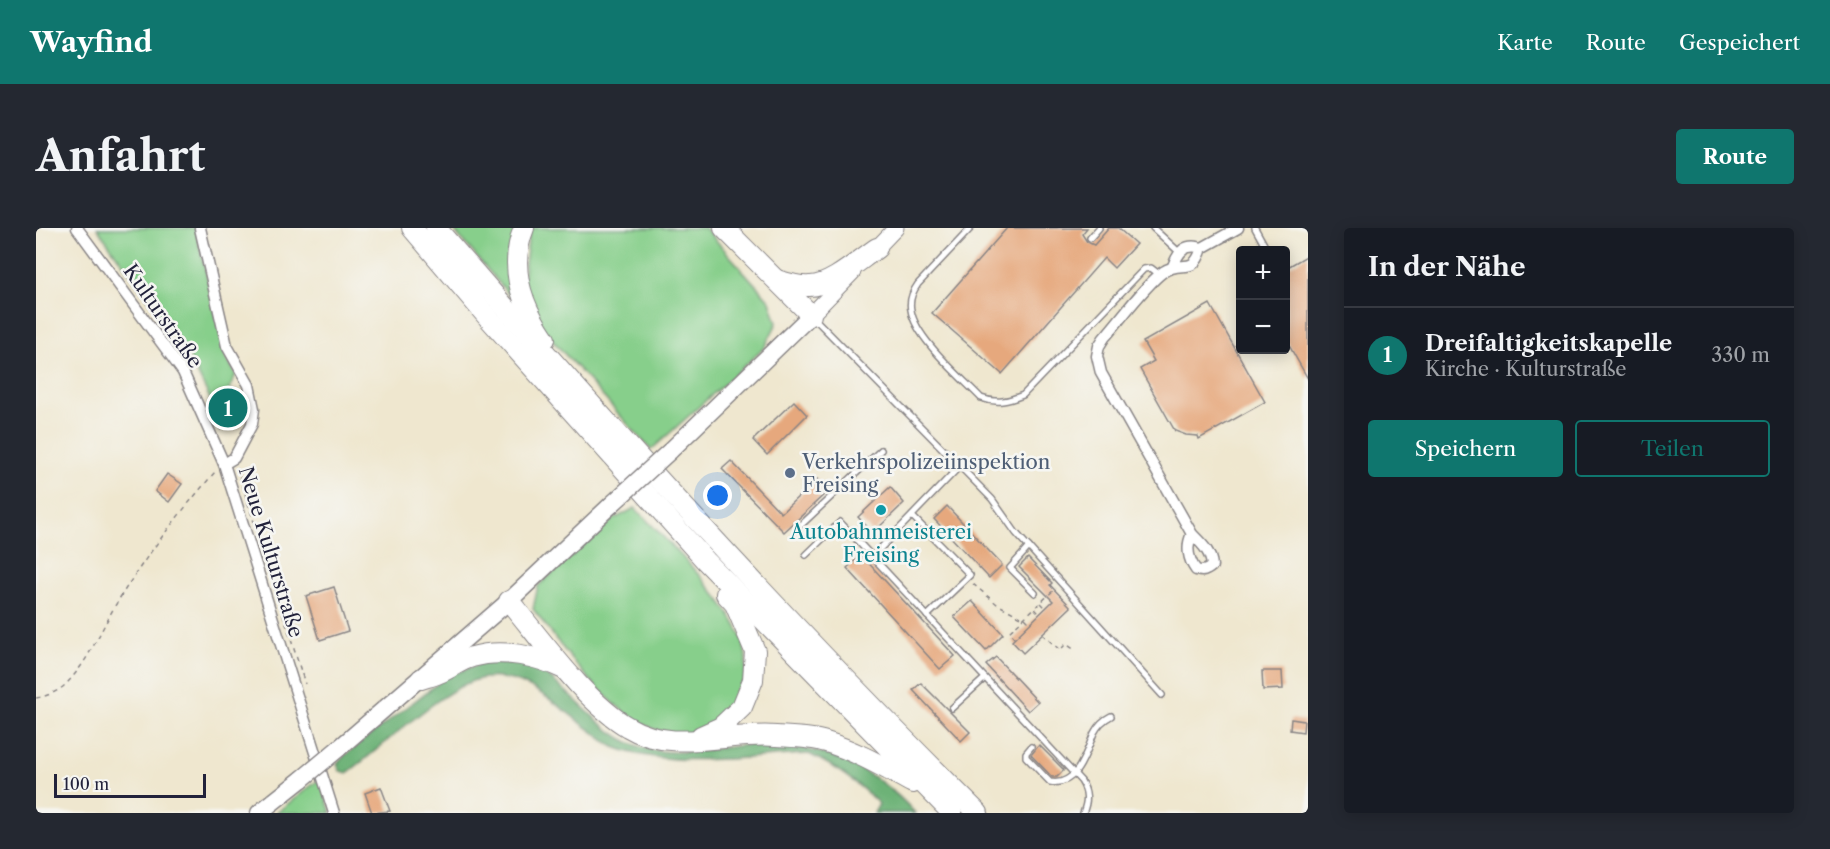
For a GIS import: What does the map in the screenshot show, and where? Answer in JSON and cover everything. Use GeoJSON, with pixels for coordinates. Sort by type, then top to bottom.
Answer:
{"type":"FeatureCollection","features":[{"type":"Feature","properties":{"kind":"highway"},"geometry":{"type":"LineString","coordinates":[[412,228],[484,314],[706,561],[952,813]]}},
{"type":"Feature","properties":{"kind":"highway"},"geometry":{"type":"LineString","coordinates":[[436,228],[566,378],[826,658],[978,813]]}},
{"type":"Feature","properties":{"kind":"highway"},"geometry":{"type":"LineString","coordinates":[[525,228],[518,259],[519,286],[529,313],[558,356],[566,378]]}},
{"type":"Feature","properties":{"kind":"highway"},"geometry":{"type":"LineString","coordinates":[[724,228],[811,315]]}},
{"type":"Feature","properties":{"kind":"highway"},"geometry":{"type":"LineString","coordinates":[[777,280],[816,286],[833,278],[876,248]]}},
{"type":"Feature","properties":{"kind":"highway"},"geometry":{"type":"LineString","coordinates":[[692,740],[722,727],[742,707],[753,680],[755,651],[735,604],[713,579],[706,561]]}},
{"type":"Feature","properties":{"kind":"highway"},"geometry":{"type":"LineString","coordinates":[[509,601],[566,670],[604,710],[628,728],[658,740],[774,735],[825,741],[881,766],[933,794]]}},
{"type":"Feature","properties":{"kind":"highway"},"geometry":{"type":"LineString","coordinates":[[421,679],[440,673],[472,657],[488,654],[506,653],[545,660],[566,670]]}},
{"type":"Feature","properties":{"kind":"main road"},"geometry":{"type":"LineString","coordinates":[[260,813],[421,679],[509,601],[670,452],[811,315],[896,228]]}},
{"type":"Feature","properties":{"kind":"street","name":"Kulturstraße"},"geometry":{"type":"LineString","coordinates":[[77,228],[183,372],[224,464]]}},
{"type":"Feature","properties":{"kind":"street","name":"Neue Kulturstraße"},"geometry":{"type":"LineString","coordinates":[[200,228],[227,346],[249,385],[254,408],[252,424],[234,458],[224,464],[334,813]]}},
{"type":"Feature","properties":{"kind":"street"},"geometry":{"type":"LineString","coordinates":[[1173,266],[1179,252],[1189,246],[1202,248],[1238,228]]}},
{"type":"Feature","properties":{"kind":"street"},"geometry":{"type":"LineString","coordinates":[[1192,534],[1098,364],[1100,346],[1104,338],[1160,275],[1173,266],[1193,264],[1197,261],[1202,248]]}},
{"type":"Feature","properties":{"kind":"lane"},"geometry":{"type":"LineString","coordinates":[[971,228],[918,284],[912,293],[910,310],[920,334],[981,398],[992,402],[1008,401],[1023,395],[1144,269],[1151,268],[1160,275]]}},
{"type":"Feature","properties":{"kind":"lane"},"geometry":{"type":"LineString","coordinates":[[1090,238],[1099,228]]}},
{"type":"Feature","properties":{"kind":"lane"},"geometry":{"type":"LineString","coordinates":[[1153,228],[1179,252]]}},
{"type":"Feature","properties":{"kind":"lane"},"geometry":{"type":"LineString","coordinates":[[1162,228],[1165,238]]}},
{"type":"Feature","properties":{"kind":"lane"},"geometry":{"type":"LineString","coordinates":[[1255,228],[1265,246]]}},
{"type":"Feature","properties":{"kind":"lane"},"geometry":{"type":"LineString","coordinates":[[811,315],[992,499],[1029,547],[1162,695]]}},
{"type":"Feature","properties":{"kind":"lane"},"geometry":{"type":"LineString","coordinates":[[800,526],[881,450]]}},
{"type":"Feature","properties":{"kind":"lane"},"geometry":{"type":"LineString","coordinates":[[872,557],[960,466]]}},
{"type":"Feature","properties":{"kind":"lane"},"geometry":{"type":"LineString","coordinates":[[912,516],[970,575],[927,616]]}},
{"type":"Feature","properties":{"kind":"lane"},"geometry":{"type":"LineString","coordinates":[[806,555],[840,522],[1074,774],[1088,795],[1083,813]]}},
{"type":"Feature","properties":{"kind":"lane"},"geometry":{"type":"LineString","coordinates":[[1029,547],[1010,568],[1035,593]]}},
{"type":"Feature","properties":{"kind":"lane"},"geometry":{"type":"LineString","coordinates":[[952,708],[985,678]]}},
{"type":"Feature","properties":{"kind":"lane"},"geometry":{"type":"LineString","coordinates":[[1031,747],[1026,757],[1050,782],[1060,781],[1074,774],[1085,756],[1094,732],[1102,721],[1111,716]]}},
{"type":"Feature","properties":{"kind":"path"},"geometry":{"type":"LineString","coordinates":[[220,431],[228,422],[234,421],[234,417],[229,413],[228,422]]}},
{"type":"Feature","properties":{"kind":"path"},"geometry":{"type":"LineString","coordinates":[[36,698],[48,695],[67,685],[142,563],[214,472],[224,464]]}},
{"type":"Feature","properties":{"kind":"path"},"geometry":{"type":"LineString","coordinates":[[967,578],[997,604],[1030,623]]}},
{"type":"Feature","properties":{"kind":"path"},"geometry":{"type":"LineString","coordinates":[[1014,638],[1009,632],[1061,583]]}},
{"type":"Feature","properties":{"kind":"path"},"geometry":{"type":"LineString","coordinates":[[1041,602],[1046,608]]}},
{"type":"Feature","properties":{"kind":"path"},"geometry":{"type":"LineString","coordinates":[[1034,608],[1040,614]]}},
{"type":"Feature","properties":{"kind":"path"},"geometry":{"type":"LineString","coordinates":[[1042,634],[1060,650],[1066,645],[1075,650]]}},
{"type":"Feature","properties":{"kind":"green space"},"geometry":{"type":"Polygon","coordinates":[[[97,228],[195,228],[227,359],[236,374],[218,415],[188,354],[97,228]]]}},
{"type":"Feature","properties":{"kind":"green space"},"geometry":{"type":"Polygon","coordinates":[[[452,228],[519,228],[514,297],[512,298],[452,228]]]}},
{"type":"Feature","properties":{"kind":"green space"},"geometry":{"type":"Polygon","coordinates":[[[530,228],[705,228],[770,301],[777,323],[764,348],[651,450],[545,332],[522,285],[530,228]]]}},
{"type":"Feature","properties":{"kind":"green space"},"geometry":{"type":"Polygon","coordinates":[[[635,508],[714,593],[728,611],[744,646],[745,673],[736,699],[725,713],[698,731],[670,733],[643,724],[617,706],[569,656],[533,609],[538,586],[612,520],[635,508]]]}},
{"type":"Feature","properties":{"kind":"green space"},"geometry":{"type":"Polygon","coordinates":[[[484,662],[515,663],[537,668],[610,731],[634,745],[673,752],[772,745],[818,752],[861,769],[898,796],[915,813],[874,813],[879,804],[837,770],[809,754],[710,760],[659,758],[614,747],[544,695],[516,681],[501,678],[485,678],[470,682],[453,691],[434,703],[347,773],[340,771],[337,764],[345,755],[446,677],[484,662]]]}},
{"type":"Feature","properties":{"kind":"green space"},"geometry":{"type":"Polygon","coordinates":[[[320,779],[331,813],[276,813],[320,779]]]}},
{"type":"Feature","properties":{"kind":"building"},"geometry":{"type":"Polygon","coordinates":[[[1007,228],[1087,228],[1082,234],[1087,242],[1094,245],[1109,228],[1118,228],[1136,244],[1114,268],[1104,258],[1002,374],[932,313],[1007,228]]]}},
{"type":"Feature","properties":{"kind":"building"},"geometry":{"type":"Polygon","coordinates":[[[1308,255],[1308,379],[1290,347],[1290,266],[1308,255]]]}},
{"type":"Feature","properties":{"kind":"building"},"geometry":{"type":"Polygon","coordinates":[[[1210,304],[1265,402],[1199,439],[1198,436],[1175,431],[1140,369],[1154,361],[1143,342],[1210,304]]]}},
{"type":"Feature","properties":{"kind":"building"},"geometry":{"type":"Polygon","coordinates":[[[794,401],[807,415],[767,455],[753,440],[794,401]]]}},
{"type":"Feature","properties":{"kind":"building"},"geometry":{"type":"Polygon","coordinates":[[[731,461],[781,513],[817,479],[828,491],[784,532],[722,469],[731,461]]]}},
{"type":"Feature","properties":{"kind":"building"},"geometry":{"type":"Polygon","coordinates":[[[167,474],[182,484],[169,502],[155,491],[167,474]]]}},
{"type":"Feature","properties":{"kind":"building","name":"Autobahnmeisterei Freising"},"geometry":{"type":"Polygon","coordinates":[[[890,487],[904,503],[873,533],[858,517],[890,487]]]}},
{"type":"Feature","properties":{"kind":"building"},"geometry":{"type":"Polygon","coordinates":[[[947,506],[1002,565],[989,578],[934,519],[947,506]]]}},
{"type":"Feature","properties":{"kind":"building"},"geometry":{"type":"Polygon","coordinates":[[[861,555],[955,656],[940,669],[847,568],[861,555]]]}},
{"type":"Feature","properties":{"kind":"building"},"geometry":{"type":"Polygon","coordinates":[[[1028,558],[1071,607],[1023,653],[1012,641],[1053,601],[1019,567],[1028,558]]]}},
{"type":"Feature","properties":{"kind":"building"},"geometry":{"type":"Polygon","coordinates":[[[334,587],[348,631],[320,640],[306,596],[334,587]]]}},
{"type":"Feature","properties":{"kind":"building"},"geometry":{"type":"Polygon","coordinates":[[[972,601],[1003,634],[986,651],[954,617],[972,601]]]}},
{"type":"Feature","properties":{"kind":"building"},"geometry":{"type":"Polygon","coordinates":[[[996,657],[1038,702],[1028,711],[986,665],[996,657]]]}},
{"type":"Feature","properties":{"kind":"building"},"geometry":{"type":"Polygon","coordinates":[[[1262,671],[1282,671],[1283,689],[1263,690],[1262,671]]]}},
{"type":"Feature","properties":{"kind":"building"},"geometry":{"type":"Polygon","coordinates":[[[921,683],[970,732],[961,741],[913,690],[921,683]]]}},
{"type":"Feature","properties":{"kind":"building"},"geometry":{"type":"Polygon","coordinates":[[[1291,719],[1304,721],[1303,732],[1290,730],[1291,719]]]}},
{"type":"Feature","properties":{"kind":"building"},"geometry":{"type":"Polygon","coordinates":[[[1039,745],[1064,770],[1057,777],[1052,777],[1031,755],[1039,745]]]}},
{"type":"Feature","properties":{"kind":"building"},"geometry":{"type":"Polygon","coordinates":[[[381,787],[390,811],[372,813],[365,793],[381,787]]]}},
{"type":"Feature","properties":{"kind":"place","name":"Dreifaltigkeitskapelle"},"geometry":{"type":"Point","coordinates":[228,408]}},
{"type":"Feature","properties":{"kind":"place","name":"Verkehrspolizeiinspektion Freising"},"geometry":{"type":"Point","coordinates":[790,473]}},
{"type":"Feature","properties":{"kind":"place","name":"Autobahnmeisterei Freising"},"geometry":{"type":"Point","coordinates":[881,510]}}]}
